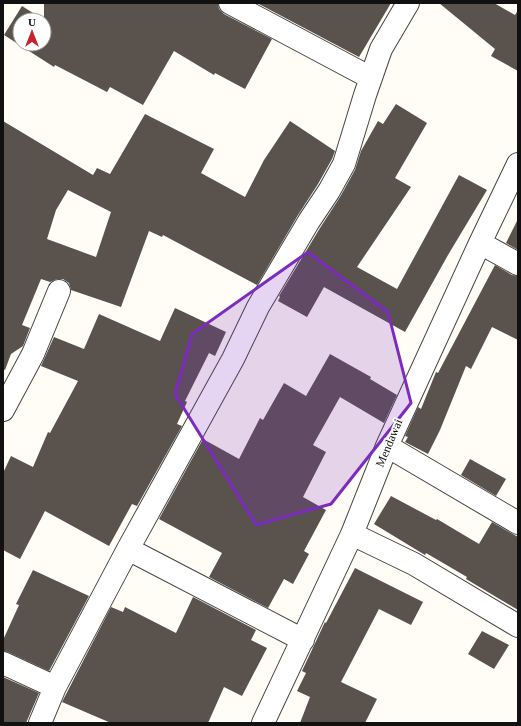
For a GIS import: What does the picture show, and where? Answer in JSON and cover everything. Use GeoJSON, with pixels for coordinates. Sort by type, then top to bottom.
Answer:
{"type":"FeatureCollection","features":[{"type":"Feature","properties":{"kind":"street"},"geometry":{"type":"LineString","coordinates":[[230,3],[371,78]]}},
{"type":"Feature","properties":{"kind":"street"},"geometry":{"type":"LineString","coordinates":[[40,723],[55,687],[128,549],[232,359],[258,307],[309,221],[330,191],[344,164],[381,49],[408,3]]}},
{"type":"Feature","properties":{"kind":"street","name":"Mendawai"},"geometry":{"type":"LineString","coordinates":[[263,723],[352,534],[387,446],[518,164]]}},
{"type":"Feature","properties":{"kind":"street"},"geometry":{"type":"LineString","coordinates":[[480,243],[518,264]]}},
{"type":"Feature","properties":{"kind":"street"},"geometry":{"type":"LineString","coordinates":[[3,410],[33,354],[59,290]]}},
{"type":"Feature","properties":{"kind":"street"},"geometry":{"type":"LineString","coordinates":[[387,446],[518,523]]}},
{"type":"Feature","properties":{"kind":"street"},"geometry":{"type":"LineString","coordinates":[[352,534],[414,564],[518,626]]}},
{"type":"Feature","properties":{"kind":"street"},"geometry":{"type":"LineString","coordinates":[[128,549],[303,640]]}},
{"type":"Feature","properties":{"kind":"street"},"geometry":{"type":"LineString","coordinates":[[3,663],[55,687]]}},
{"type":"Feature","properties":{"kind":"highlighted area"},"geometry":{"type":"Polygon","coordinates":[[[308,252],[388,312],[411,403],[331,504],[256,525],[175,394],[192,334],[308,252]]]}},
{"type":"Feature","properties":{"kind":"building"},"geometry":{"type":"Polygon","coordinates":[[[44,3],[218,3],[219,9],[224,14],[272,39],[245,89],[215,73],[214,75],[174,51],[143,105],[110,87],[107,92],[55,65],[54,67],[31,52],[52,52],[52,12],[44,12],[44,3]]]}},
{"type":"Feature","properties":{"kind":"building"},"geometry":{"type":"Polygon","coordinates":[[[257,3],[391,3],[359,57],[257,3]]]}},
{"type":"Feature","properties":{"kind":"building"},"geometry":{"type":"Polygon","coordinates":[[[439,3],[494,3],[515,15],[518,10],[518,71],[491,56],[495,49],[439,3]]]}},
{"type":"Feature","properties":{"kind":"building"},"geometry":{"type":"Polygon","coordinates":[[[22,6],[31,12],[18,12],[22,6]]]}},
{"type":"Feature","properties":{"kind":"building"},"geometry":{"type":"Polygon","coordinates":[[[12,22],[12,40],[4,35],[12,22]]]}},
{"type":"Feature","properties":{"kind":"building"},"geometry":{"type":"Polygon","coordinates":[[[396,104],[427,123],[395,178],[411,187],[357,267],[397,289],[459,175],[487,190],[448,255],[405,332],[324,287],[307,317],[278,301],[279,296],[340,197],[355,170],[361,151],[378,121],[383,124],[396,104]]]}},
{"type":"Feature","properties":{"kind":"building"},"geometry":{"type":"Polygon","coordinates":[[[145,114],[214,149],[201,173],[245,197],[264,160],[290,121],[335,151],[318,184],[257,285],[163,235],[162,237],[149,231],[121,307],[71,290],[69,283],[63,279],[57,279],[50,282],[41,279],[22,325],[30,328],[23,346],[11,354],[5,370],[3,369],[3,121],[93,175],[97,168],[110,174],[145,114]],[[68,190],[56,210],[47,239],[96,257],[111,212],[68,190]]]}},
{"type":"Feature","properties":{"kind":"building"},"geometry":{"type":"Polygon","coordinates":[[[518,219],[518,250],[506,243],[518,219]]]}},
{"type":"Feature","properties":{"kind":"building"},"geometry":{"type":"Polygon","coordinates":[[[495,265],[512,275],[518,276],[518,340],[492,327],[471,369],[466,366],[440,430],[428,454],[405,442],[408,437],[405,436],[418,407],[421,409],[436,372],[438,373],[495,265]]]}},
{"type":"Feature","properties":{"kind":"building"},"geometry":{"type":"Polygon","coordinates":[[[175,308],[226,332],[215,356],[209,353],[185,401],[187,402],[177,424],[182,426],[137,506],[132,504],[109,546],[45,511],[20,559],[3,550],[3,473],[11,456],[33,467],[48,432],[50,433],[78,381],[41,366],[54,337],[84,349],[99,314],[160,341],[175,308]]]}},
{"type":"Feature","properties":{"kind":"building"},"geometry":{"type":"Polygon","coordinates":[[[330,354],[371,377],[370,379],[397,395],[384,423],[340,397],[313,445],[326,452],[303,497],[326,510],[304,551],[309,554],[293,584],[284,579],[268,608],[209,577],[222,553],[159,519],[203,439],[239,459],[260,418],[263,420],[284,383],[306,396],[330,354]]]}},
{"type":"Feature","properties":{"kind":"building"},"geometry":{"type":"Polygon","coordinates":[[[470,459],[506,479],[496,496],[461,475],[470,459]]]}},
{"type":"Feature","properties":{"kind":"building"},"geometry":{"type":"Polygon","coordinates":[[[391,496],[436,520],[437,519],[479,544],[492,522],[518,537],[518,610],[466,579],[467,577],[426,553],[425,555],[374,524],[391,496]]]}},
{"type":"Feature","properties":{"kind":"building"},"geometry":{"type":"Polygon","coordinates":[[[355,568],[423,602],[411,625],[379,609],[341,682],[377,699],[365,723],[300,723],[310,697],[297,691],[306,673],[302,671],[325,622],[326,623],[355,568]]]}},
{"type":"Feature","properties":{"kind":"building"},"geometry":{"type":"Polygon","coordinates":[[[33,570],[89,596],[49,671],[3,651],[3,640],[19,605],[16,604],[33,570]]]}},
{"type":"Feature","properties":{"kind":"building"},"geometry":{"type":"Polygon","coordinates":[[[193,597],[256,630],[251,640],[267,648],[242,696],[224,687],[208,723],[111,723],[62,702],[111,607],[123,612],[125,607],[176,633],[193,597]]]}},
{"type":"Feature","properties":{"kind":"building"},"geometry":{"type":"Polygon","coordinates":[[[482,631],[509,645],[494,669],[468,654],[482,631]]]}},
{"type":"Feature","properties":{"kind":"building"},"geometry":{"type":"Polygon","coordinates":[[[3,677],[39,693],[26,723],[3,723],[3,677]]]}}]}
